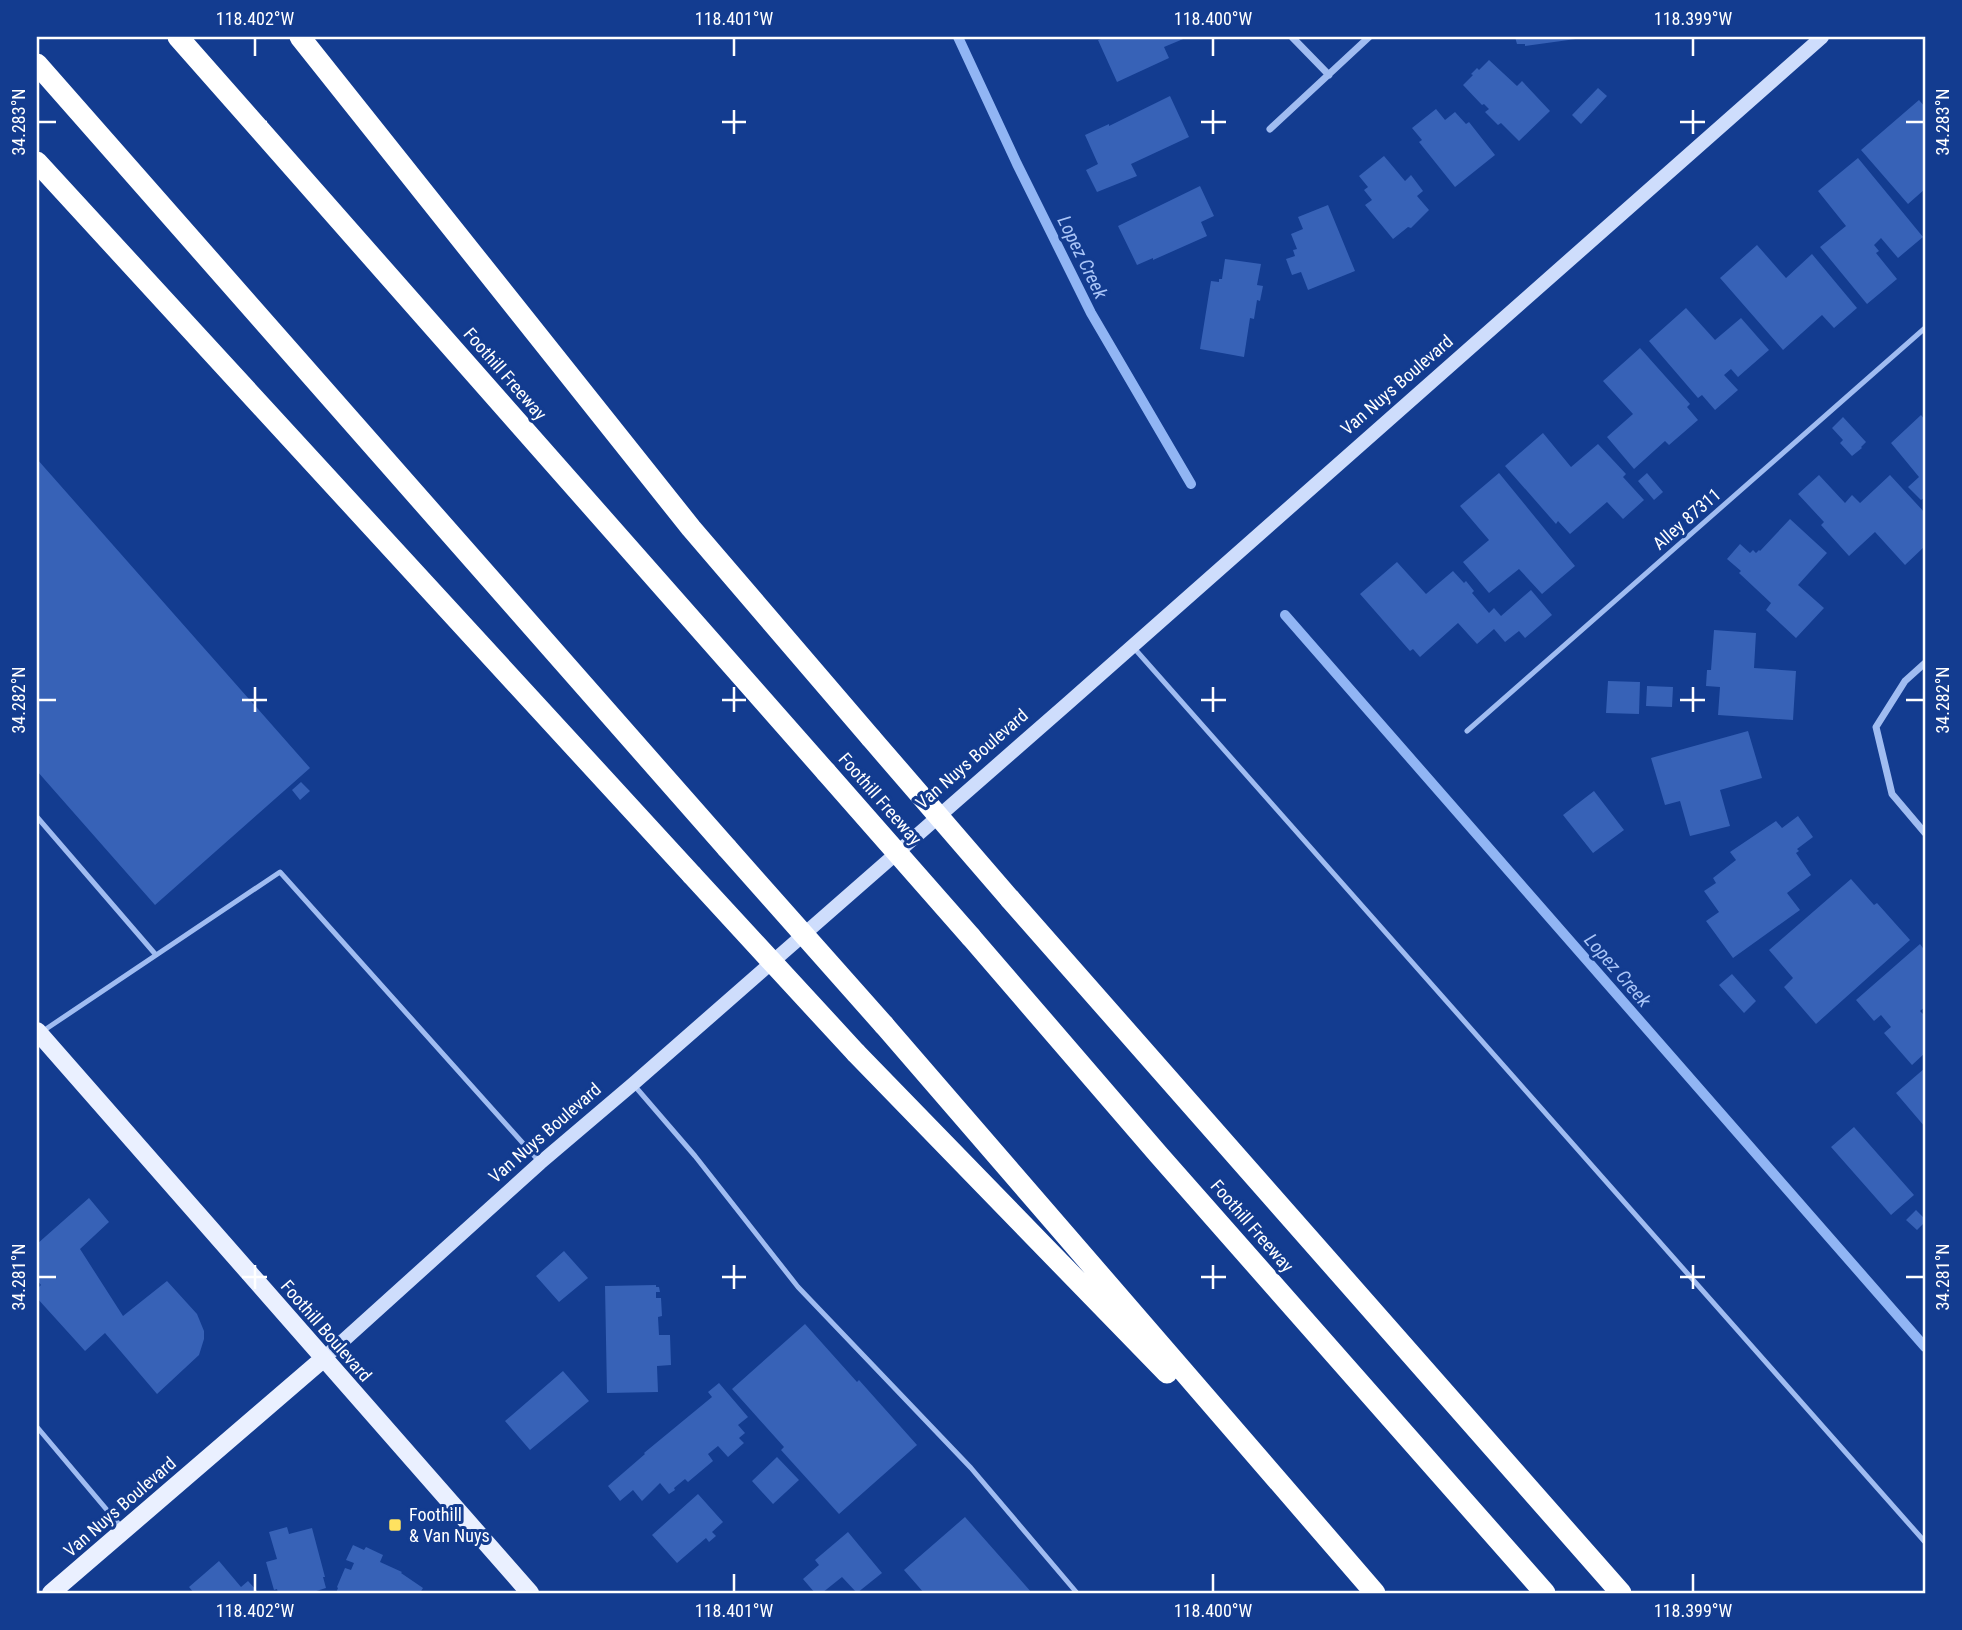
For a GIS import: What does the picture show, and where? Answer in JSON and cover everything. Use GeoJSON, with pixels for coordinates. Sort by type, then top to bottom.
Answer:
{"type":"FeatureCollection","features":[{"type":"Feature","properties":{"kind":"highway","name":"Foothill Freeway"},"geometry":{"type":"LineString","coordinates":[[178,37],[1545,1593]]}},
{"type":"Feature","properties":{"kind":"highway"},"geometry":{"type":"LineString","coordinates":[[300,37],[691,528],[1010,899],[1621,1593]]}},
{"type":"Feature","properties":{"kind":"highway"},"geometry":{"type":"LineString","coordinates":[[37,64],[884,1025],[1375,1593]]}},
{"type":"Feature","properties":{"kind":"highway"},"geometry":{"type":"LineString","coordinates":[[37,162],[856,1053],[1323,1535]]}},
{"type":"Feature","properties":{"kind":"main road","name":"Foothill Boulevard"},"geometry":{"type":"LineString","coordinates":[[38,1033],[530,1593]]}},
{"type":"Feature","properties":{"kind":"main road","name":"Van Nuys Boulevard"},"geometry":{"type":"LineString","coordinates":[[51,1593],[323,1359]]}},
{"type":"Feature","properties":{"kind":"street"},"geometry":{"type":"LineString","coordinates":[[1292,37],[1329,75]]}},
{"type":"Feature","properties":{"kind":"street"},"geometry":{"type":"LineString","coordinates":[[1270,129],[1369,37]]}},
{"type":"Feature","properties":{"kind":"street","name":"Van Nuys Boulevard"},"geometry":{"type":"LineString","coordinates":[[323,1359],[540,1163],[1132,646],[1822,37]]}},
{"type":"Feature","properties":{"kind":"street"},"geometry":{"type":"LineString","coordinates":[[1925,663],[1905,681],[1876,727],[1892,794],[1925,833]]}},
{"type":"Feature","properties":{"kind":"lane","name":"Alley 87311"},"geometry":{"type":"LineString","coordinates":[[1467,731],[1925,328]]}},
{"type":"Feature","properties":{"kind":"lane"},"geometry":{"type":"LineString","coordinates":[[1132,646],[1925,1542]]}},
{"type":"Feature","properties":{"kind":"lane"},"geometry":{"type":"LineString","coordinates":[[37,817],[156,955]]}},
{"type":"Feature","properties":{"kind":"lane"},"geometry":{"type":"LineString","coordinates":[[38,1033],[280,872],[540,1163]]}},
{"type":"Feature","properties":{"kind":"lane"},"geometry":{"type":"LineString","coordinates":[[633,1084],[695,1156],[798,1287],[971,1468],[1077,1593]]}},
{"type":"Feature","properties":{"kind":"lane"},"geometry":{"type":"LineString","coordinates":[[37,1427],[125,1531]]}},
{"type":"Feature","properties":{"kind":"building"},"geometry":{"type":"Polygon","coordinates":[[[1100,37],[1188,37],[1164,47],[1169,58],[1117,82],[1098,40],[1100,37]]]}},
{"type":"Feature","properties":{"kind":"building"},"geometry":{"type":"Polygon","coordinates":[[[1515,37],[1583,38],[1525,46],[1517,44],[1515,37]]]}},
{"type":"Feature","properties":{"kind":"building"},"geometry":{"type":"Polygon","coordinates":[[[1489,60],[1517,86],[1522,81],[1550,111],[1519,141],[1485,112],[1489,109],[1463,85],[1477,68],[1479,70],[1489,60]]]}},
{"type":"Feature","properties":{"kind":"building"},"geometry":{"type":"Polygon","coordinates":[[[1598,88],[1607,96],[1581,124],[1572,115],[1598,88]]]}},
{"type":"Feature","properties":{"kind":"building"},"geometry":{"type":"Polygon","coordinates":[[[1170,96],[1189,137],[1131,164],[1137,176],[1097,192],[1086,170],[1098,164],[1085,135],[1170,96]]]}},
{"type":"Feature","properties":{"kind":"building"},"geometry":{"type":"Polygon","coordinates":[[[1919,100],[1925,107],[1925,189],[1908,204],[1861,150],[1919,100]]]}},
{"type":"Feature","properties":{"kind":"building"},"geometry":{"type":"Polygon","coordinates":[[[1436,109],[1445,120],[1455,112],[1466,124],[1469,122],[1495,155],[1455,187],[1419,142],[1422,140],[1412,128],[1436,109]]]}},
{"type":"Feature","properties":{"kind":"building"},"geometry":{"type":"Polygon","coordinates":[[[1384,156],[1405,181],[1411,175],[1423,191],[1417,196],[1429,210],[1411,228],[1408,227],[1393,239],[1365,205],[1372,200],[1364,190],[1368,187],[1359,176],[1384,156]]]}},
{"type":"Feature","properties":{"kind":"building"},"geometry":{"type":"Polygon","coordinates":[[[1858,158],[1923,237],[1898,258],[1881,238],[1874,245],[1879,251],[1876,253],[1897,279],[1867,304],[1820,247],[1846,226],[1818,191],[1858,158]]]}},
{"type":"Feature","properties":{"kind":"building"},"geometry":{"type":"Polygon","coordinates":[[[1200,186],[1214,216],[1201,222],[1207,236],[1137,265],[1118,226],[1200,186]]]}},
{"type":"Feature","properties":{"kind":"building"},"geometry":{"type":"Polygon","coordinates":[[[1328,205],[1355,271],[1308,290],[1301,272],[1292,275],[1286,259],[1295,256],[1293,250],[1297,249],[1291,234],[1303,229],[1298,217],[1328,205]]]}},
{"type":"Feature","properties":{"kind":"building"},"geometry":{"type":"Polygon","coordinates":[[[1757,245],[1786,278],[1812,254],[1857,308],[1834,328],[1822,315],[1783,350],[1720,278],[1757,245]]]}},
{"type":"Feature","properties":{"kind":"building"},"geometry":{"type":"Polygon","coordinates":[[[1225,259],[1261,264],[1257,285],[1263,286],[1260,301],[1257,300],[1254,319],[1250,318],[1244,357],[1200,349],[1211,281],[1219,282],[1219,279],[1222,279],[1225,259]]]}},
{"type":"Feature","properties":{"kind":"building"},"geometry":{"type":"Polygon","coordinates":[[[1686,308],[1715,340],[1741,318],[1769,350],[1738,377],[1731,369],[1724,375],[1738,390],[1715,410],[1702,395],[1698,398],[1649,341],[1686,308]]]}},
{"type":"Feature","properties":{"kind":"building"},"geometry":{"type":"Polygon","coordinates":[[[1640,348],[1690,404],[1687,407],[1698,420],[1669,445],[1665,441],[1634,469],[1607,437],[1633,414],[1603,381],[1640,348]]]}},
{"type":"Feature","properties":{"kind":"building"},"geometry":{"type":"Polygon","coordinates":[[[1921,415],[1925,420],[1925,499],[1921,500],[1908,487],[1919,477],[1891,443],[1921,415]]]}},
{"type":"Feature","properties":{"kind":"building"},"geometry":{"type":"Polygon","coordinates":[[[1843,417],[1866,442],[1852,456],[1840,443],[1843,440],[1832,428],[1843,417]]]}},
{"type":"Feature","properties":{"kind":"building"},"geometry":{"type":"Polygon","coordinates":[[[1543,433],[1571,467],[1598,444],[1626,474],[1623,477],[1644,500],[1623,519],[1607,502],[1570,534],[1558,521],[1556,524],[1505,466],[1543,433]]]}},
{"type":"Feature","properties":{"kind":"building"},"geometry":{"type":"Polygon","coordinates":[[[37,459],[310,768],[155,905],[37,771],[37,459]]]}},
{"type":"Feature","properties":{"kind":"building"},"geometry":{"type":"Polygon","coordinates":[[[1499,473],[1575,566],[1542,594],[1519,569],[1489,593],[1463,562],[1489,540],[1460,506],[1499,473]]]}},
{"type":"Feature","properties":{"kind":"building"},"geometry":{"type":"Polygon","coordinates":[[[1647,473],[1663,492],[1654,500],[1638,481],[1647,473]]]}},
{"type":"Feature","properties":{"kind":"building"},"geometry":{"type":"Polygon","coordinates":[[[1819,475],[1845,503],[1852,495],[1860,503],[1890,475],[1925,513],[1925,546],[1905,565],[1875,532],[1849,556],[1821,525],[1824,522],[1798,494],[1819,475]]]}},
{"type":"Feature","properties":{"kind":"building"},"geometry":{"type":"Polygon","coordinates":[[[1790,519],[1827,553],[1798,585],[1824,608],[1796,638],[1766,610],[1771,603],[1727,559],[1740,544],[1750,553],[1753,550],[1756,553],[1760,551],[1790,519]]]}},
{"type":"Feature","properties":{"kind":"building"},"geometry":{"type":"Polygon","coordinates":[[[1397,562],[1426,594],[1453,571],[1464,583],[1466,581],[1474,591],[1472,593],[1489,613],[1494,608],[1501,616],[1531,590],[1552,615],[1525,638],[1519,631],[1505,642],[1494,629],[1477,644],[1458,623],[1420,657],[1413,649],[1410,651],[1360,594],[1397,562]]]}},
{"type":"Feature","properties":{"kind":"building"},"geometry":{"type":"Polygon","coordinates":[[[1714,630],[1756,633],[1754,668],[1796,671],[1793,720],[1718,715],[1720,687],[1706,686],[1707,670],[1711,670],[1714,630]]]}},
{"type":"Feature","properties":{"kind":"building"},"geometry":{"type":"Polygon","coordinates":[[[1608,681],[1640,682],[1639,714],[1606,713],[1608,681]]]}},
{"type":"Feature","properties":{"kind":"building"},"geometry":{"type":"Polygon","coordinates":[[[1647,686],[1673,687],[1672,707],[1646,706],[1647,686]]]}},
{"type":"Feature","properties":{"kind":"building"},"geometry":{"type":"Polygon","coordinates":[[[1748,731],[1762,778],[1720,790],[1730,826],[1690,836],[1680,801],[1665,805],[1651,758],[1748,731]]]}},
{"type":"Feature","properties":{"kind":"building"},"geometry":{"type":"Polygon","coordinates":[[[301,782],[310,791],[300,800],[292,790],[301,782]]]}},
{"type":"Feature","properties":{"kind":"building"},"geometry":{"type":"Polygon","coordinates":[[[1594,791],[1624,830],[1593,853],[1563,815],[1594,791]]]}},
{"type":"Feature","properties":{"kind":"building"},"geometry":{"type":"Polygon","coordinates":[[[1798,816],[1813,837],[1797,849],[1799,851],[1796,853],[1811,875],[1787,893],[1800,910],[1733,958],[1706,921],[1719,912],[1704,891],[1716,883],[1713,878],[1736,860],[1730,852],[1776,821],[1782,828],[1798,816]]]}},
{"type":"Feature","properties":{"kind":"building"},"geometry":{"type":"Polygon","coordinates":[[[1851,879],[1910,940],[1816,1024],[1784,987],[1793,978],[1769,950],[1851,879]]]}},
{"type":"Feature","properties":{"kind":"building"},"geometry":{"type":"Polygon","coordinates":[[[1920,944],[1925,951],[1925,1007],[1920,1011],[1925,1016],[1925,1053],[1912,1065],[1884,1033],[1891,1027],[1881,1015],[1874,1021],[1856,1000],[1920,944]]]}},
{"type":"Feature","properties":{"kind":"building"},"geometry":{"type":"Polygon","coordinates":[[[1732,974],[1756,1001],[1744,1013],[1719,985],[1732,974]]]}},
{"type":"Feature","properties":{"kind":"building"},"geometry":{"type":"Polygon","coordinates":[[[1925,1068],[1925,1127],[1896,1093],[1925,1068]]]}},
{"type":"Feature","properties":{"kind":"building"},"geometry":{"type":"Polygon","coordinates":[[[1854,1127],[1914,1195],[1891,1215],[1831,1147],[1854,1127]]]}},
{"type":"Feature","properties":{"kind":"building"},"geometry":{"type":"Polygon","coordinates":[[[89,1198],[109,1222],[80,1249],[123,1316],[167,1281],[197,1314],[204,1331],[199,1355],[157,1394],[105,1333],[85,1351],[37,1298],[37,1289],[41,1285],[37,1280],[37,1244],[89,1198]]]}},
{"type":"Feature","properties":{"kind":"building"},"geometry":{"type":"Polygon","coordinates":[[[1916,1210],[1925,1219],[1917,1230],[1906,1220],[1916,1210]]]}},
{"type":"Feature","properties":{"kind":"building"},"geometry":{"type":"Polygon","coordinates":[[[564,1251],[588,1278],[559,1302],[536,1276],[564,1251]]]}},
{"type":"Feature","properties":{"kind":"building"},"geometry":{"type":"Polygon","coordinates":[[[656,1285],[660,1292],[656,1292],[656,1298],[661,1298],[659,1335],[670,1335],[671,1365],[657,1366],[658,1392],[607,1393],[605,1286],[656,1285]]]}},
{"type":"Feature","properties":{"kind":"building"},"geometry":{"type":"Polygon","coordinates":[[[805,1324],[917,1445],[839,1514],[781,1450],[784,1447],[732,1389],[805,1324]]]}},
{"type":"Feature","properties":{"kind":"building"},"geometry":{"type":"Polygon","coordinates":[[[563,1371],[589,1401],[530,1450],[505,1421],[563,1371]]]}},
{"type":"Feature","properties":{"kind":"building"},"geometry":{"type":"Polygon","coordinates":[[[719,1383],[748,1417],[738,1425],[745,1433],[739,1438],[744,1443],[728,1457],[718,1446],[708,1454],[713,1461],[688,1482],[685,1479],[669,1494],[660,1483],[642,1501],[633,1490],[620,1501],[608,1486],[712,1397],[708,1392],[719,1383]]]}},
{"type":"Feature","properties":{"kind":"building"},"geometry":{"type":"Polygon","coordinates":[[[777,1457],[799,1480],[773,1504],[752,1481],[777,1457]]]}},
{"type":"Feature","properties":{"kind":"building"},"geometry":{"type":"Polygon","coordinates":[[[698,1494],[723,1522],[712,1532],[716,1536],[709,1542],[706,1538],[677,1563],[652,1535],[698,1494]]]}},
{"type":"Feature","properties":{"kind":"building"},"geometry":{"type":"Polygon","coordinates":[[[965,1517],[1032,1593],[924,1593],[904,1570],[965,1517]]]}},
{"type":"Feature","properties":{"kind":"building"},"geometry":{"type":"Polygon","coordinates":[[[287,1527],[289,1534],[312,1528],[326,1588],[310,1593],[278,1593],[277,1589],[274,1590],[266,1562],[277,1559],[269,1532],[287,1527]]]}},
{"type":"Feature","properties":{"kind":"building"},"geometry":{"type":"Polygon","coordinates":[[[848,1532],[882,1573],[857,1593],[842,1577],[822,1593],[815,1593],[803,1579],[819,1565],[815,1560],[848,1532]]]}},
{"type":"Feature","properties":{"kind":"building"},"geometry":{"type":"Polygon","coordinates":[[[353,1545],[364,1550],[366,1547],[383,1555],[380,1562],[402,1572],[423,1588],[420,1593],[336,1593],[345,1568],[351,1570],[354,1563],[346,1560],[353,1545]]]}},
{"type":"Feature","properties":{"kind":"building"},"geometry":{"type":"Polygon","coordinates":[[[219,1561],[241,1587],[248,1581],[259,1593],[194,1593],[189,1587],[219,1561]]]}},
{"type":"Feature","properties":{"kind":"waterway","name":"Lopez Creek"},"geometry":{"type":"LineString","coordinates":[[958,37],[1091,313],[1191,484]]}},
{"type":"Feature","properties":{"kind":"waterway","name":"Lopez Creek"},"geometry":{"type":"LineString","coordinates":[[1285,615],[1925,1347]]}},
{"type":"Feature","properties":{"kind":"place","name":"Foothill & Van Nuys"},"geometry":{"type":"Point","coordinates":[395,1525]}}]}
